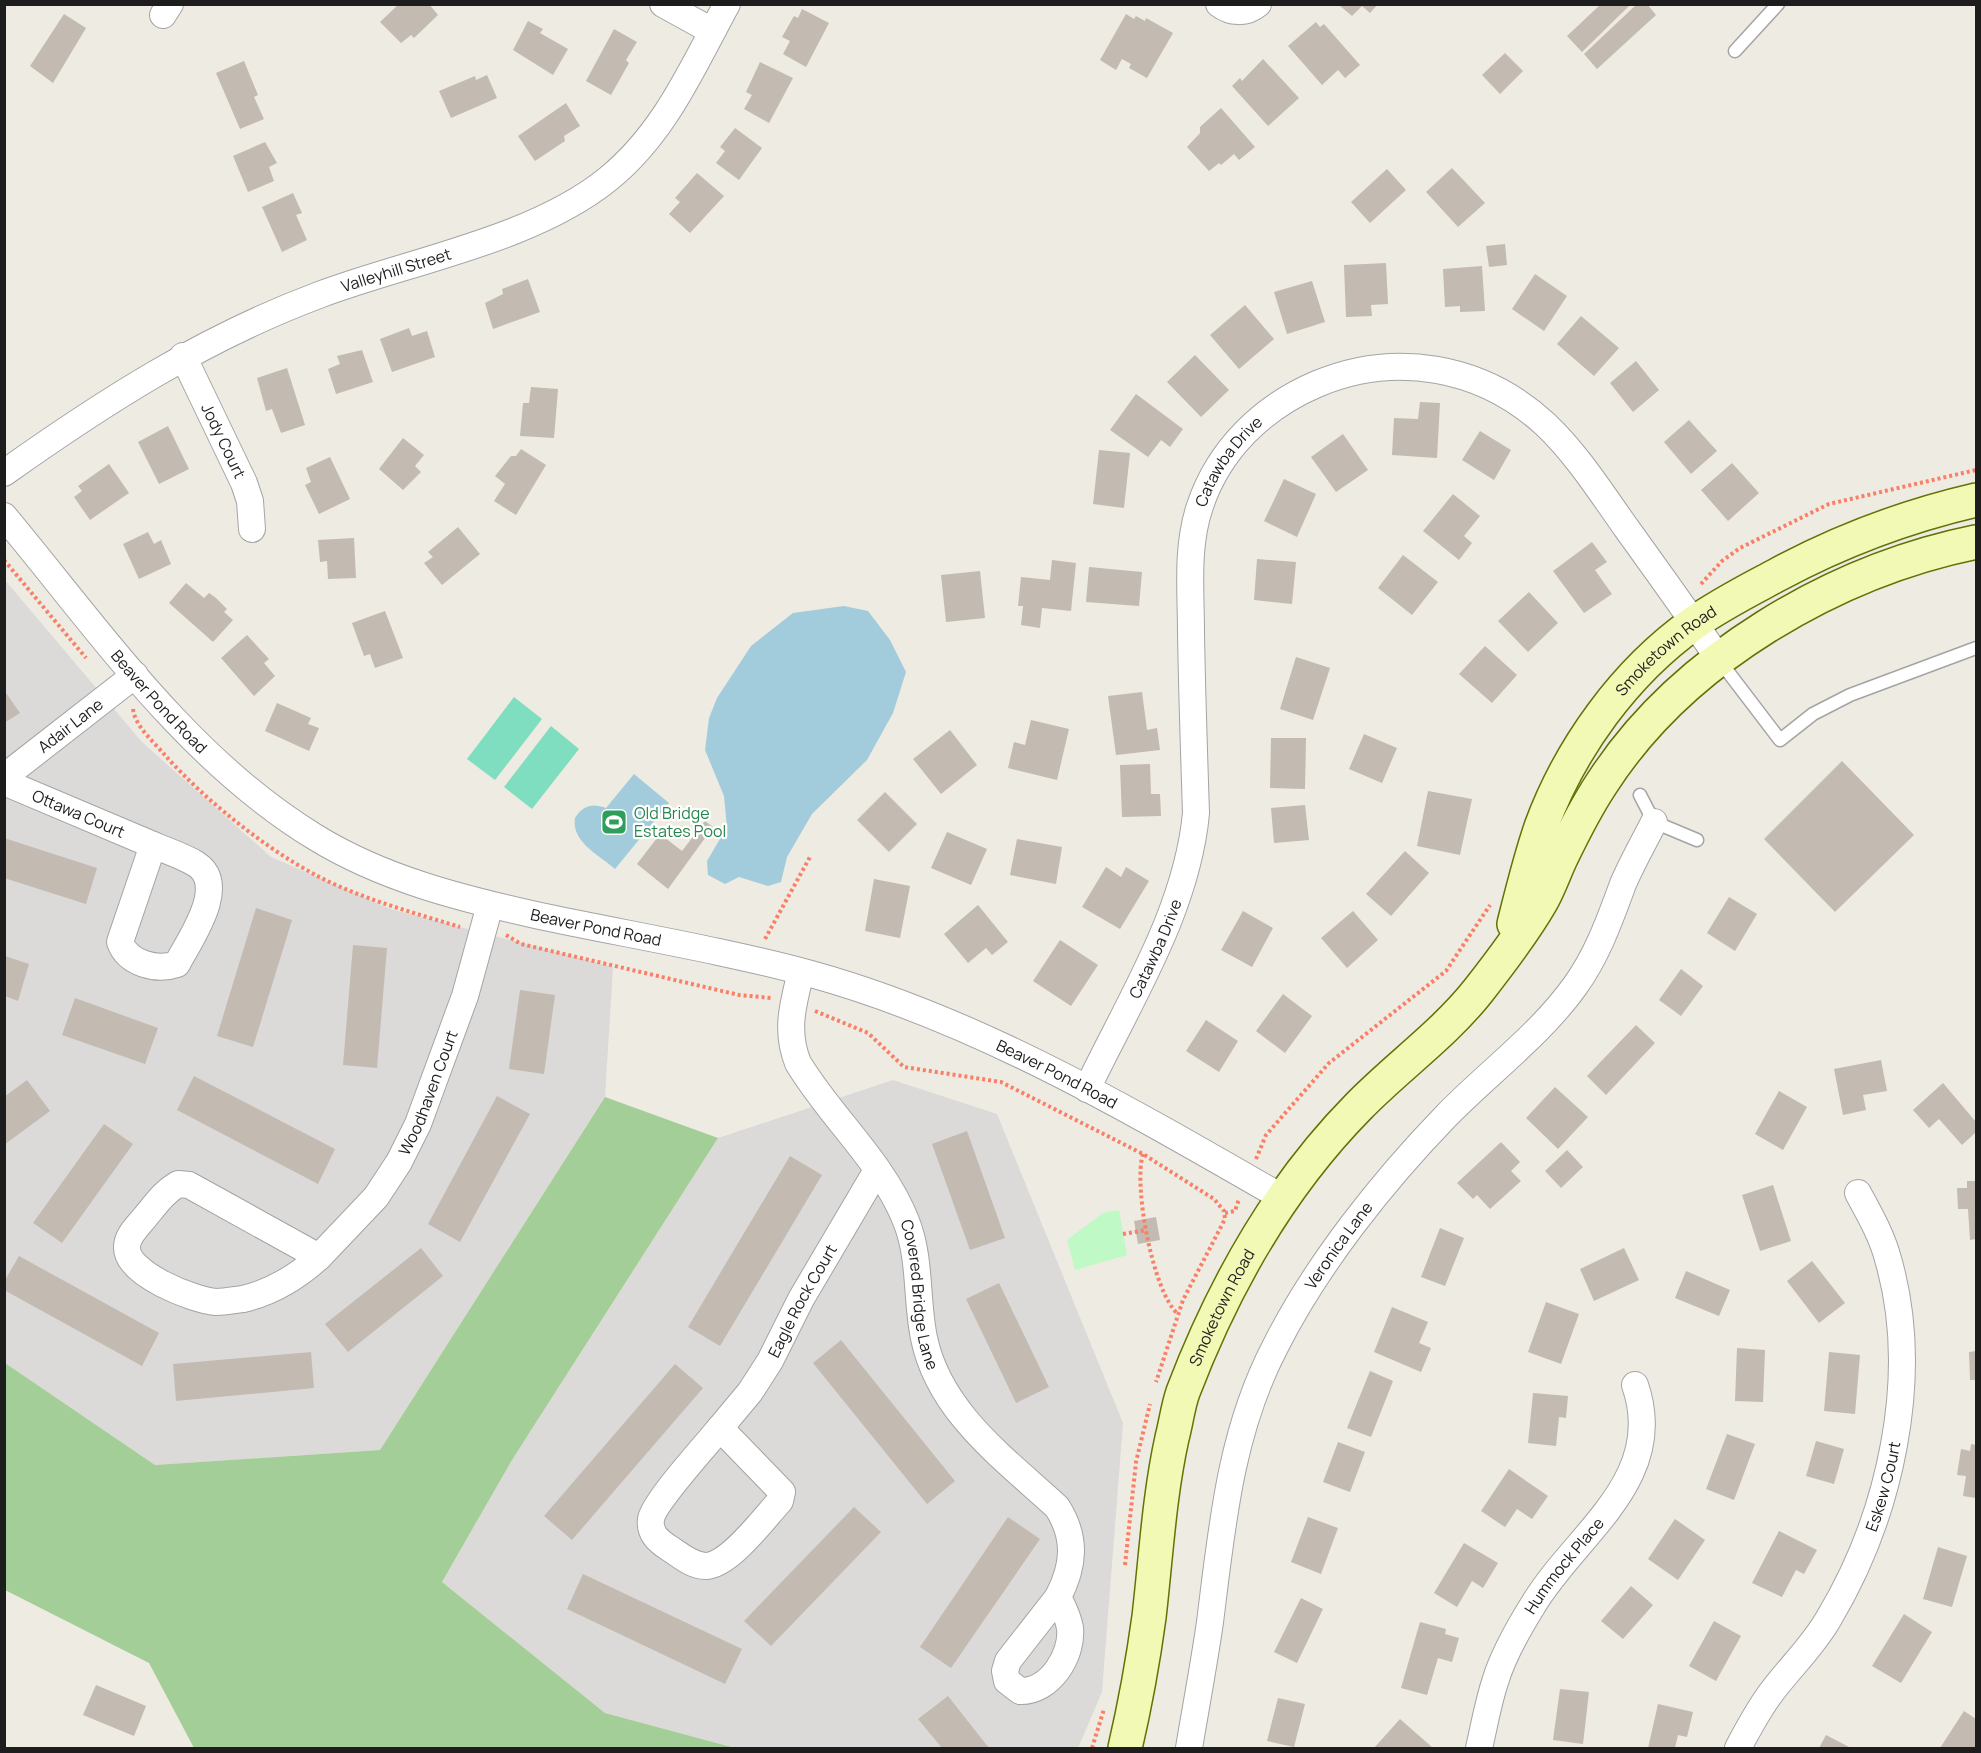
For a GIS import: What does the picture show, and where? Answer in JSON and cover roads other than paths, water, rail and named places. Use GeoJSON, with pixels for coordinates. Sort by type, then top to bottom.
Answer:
{"type":"FeatureCollection","features":[{"type":"Feature","properties":{"kind":"main road","name":"Smoketown Road"},"geometry":{"type":"LineString","coordinates":[[1506,954],[1542,827],[1586,740],[1635,674],[1695,623],[1733,598],[1796,565],[1861,536],[1928,511],[1977,500]]}},
{"type":"Feature","properties":{"kind":"main road","name":"Smoketown Road"},"geometry":{"type":"LineString","coordinates":[[1125,1749],[1149,1619],[1166,1464],[1181,1397],[1213,1320],[1245,1259],[1283,1198],[1313,1157],[1356,1108],[1448,1024],[1475,995],[1542,901],[1578,823],[1603,781],[1636,736],[1671,699],[1747,637],[1847,585],[1894,566],[1977,542]]}},
{"type":"Feature","properties":{"kind":"street"},"geometry":{"type":"LineString","coordinates":[[663,4],[712,31]]}},
{"type":"Feature","properties":{"kind":"street","name":"Valleyhill Street"},"geometry":{"type":"LineString","coordinates":[[4,473],[82,418],[183,356],[253,322],[321,294],[473,245],[543,218],[577,201],[608,180],[655,133],[676,102],[727,4]]}},
{"type":"Feature","properties":{"kind":"street"},"geometry":{"type":"LineString","coordinates":[[1219,4],[1234,12],[1244,11],[1258,4]]}},
{"type":"Feature","properties":{"kind":"street","name":"Jody Court"},"geometry":{"type":"LineString","coordinates":[[183,356],[244,483],[250,501],[252,529]]}},
{"type":"Feature","properties":{"kind":"street","name":"Catawba Drive"},"geometry":{"type":"LineString","coordinates":[[1087,1089],[1174,909],[1193,843],[1196,813],[1190,554],[1200,506],[1212,477],[1229,451],[1269,410],[1299,392],[1331,378],[1365,369],[1393,366],[1421,366],[1454,372],[1491,387],[1520,404],[1546,425],[1593,482],[1719,659]]}},
{"type":"Feature","properties":{"kind":"street","name":"Beaver Pond Road"},"geometry":{"type":"LineString","coordinates":[[4,516],[135,675],[205,752],[287,820],[320,840],[382,870],[435,890],[490,905],[801,972],[890,1000],[962,1029],[1087,1089],[1283,1198]]}},
{"type":"Feature","properties":{"kind":"street","name":"Adair Lane"},"geometry":{"type":"LineString","coordinates":[[4,779],[135,675]]}},
{"type":"Feature","properties":{"kind":"street","name":"Ottawa Court"},"geometry":{"type":"LineString","coordinates":[[4,779],[196,864],[204,871],[210,882],[207,904],[177,964],[167,968],[146,965],[123,951],[120,942],[153,845]]}},
{"type":"Feature","properties":{"kind":"street","name":"Veronica Lane"},"geometry":{"type":"LineString","coordinates":[[1189,1749],[1228,1485],[1237,1444],[1274,1347],[1300,1302],[1382,1189],[1446,1116],[1550,1017],[1576,985],[1597,951],[1624,882],[1654,822]]}},
{"type":"Feature","properties":{"kind":"street","name":"Woodhaven Court"},"geometry":{"type":"LineString","coordinates":[[319,1257],[189,1185],[178,1184],[167,1190],[130,1235],[127,1247],[135,1267],[162,1283],[216,1302],[243,1299],[274,1289],[302,1272],[319,1257],[376,1197],[399,1162],[418,1124],[465,996],[490,905]]}},
{"type":"Feature","properties":{"kind":"street","name":"Covered Bridge Lane"},"geometry":{"type":"LineString","coordinates":[[801,972],[790,1018],[795,1056],[807,1078],[894,1195],[907,1223],[915,1252],[924,1339],[933,1368],[948,1396],[978,1434],[1057,1507],[1065,1520],[1072,1541],[1072,1560],[1058,1597]]}},
{"type":"Feature","properties":{"kind":"street","name":"Eagle Rock Court"},"geometry":{"type":"LineString","coordinates":[[720,1428],[782,1492],[780,1501],[725,1559],[706,1566],[693,1564],[660,1543],[651,1528],[651,1517],[680,1475],[750,1392],[770,1361],[801,1299],[877,1170]]}},
{"type":"Feature","properties":{"kind":"street","name":"Eskew Court"},"geometry":{"type":"LineString","coordinates":[[1738,1749],[1752,1720],[1805,1653],[1847,1587],[1871,1534],[1886,1487],[1894,1446],[1899,1394],[1900,1341],[1896,1294],[1888,1259],[1876,1225],[1858,1193]]}},
{"type":"Feature","properties":{"kind":"street","name":"Hummock Place"},"geometry":{"type":"LineString","coordinates":[[1479,1749],[1495,1681],[1512,1640],[1541,1592],[1600,1522],[1635,1463],[1642,1440],[1642,1417],[1635,1385]]}},
{"type":"Feature","properties":{"kind":"lane"},"geometry":{"type":"LineString","coordinates":[[1736,51],[1778,4]]}},
{"type":"Feature","properties":{"kind":"lane"},"geometry":{"type":"LineString","coordinates":[[1719,659],[1780,740],[1813,714],[1850,695],[1977,648]]}},
{"type":"Feature","properties":{"kind":"lane"},"geometry":{"type":"LineString","coordinates":[[1640,795],[1654,822],[1697,840]]}},
{"type":"Feature","properties":{"kind":"water"},"geometry":{"type":"Polygon","coordinates":[[[844,606],[868,611],[890,640],[906,672],[893,713],[867,760],[812,814],[787,857],[781,882],[768,886],[739,877],[725,884],[708,875],[707,861],[727,827],[724,796],[705,750],[709,718],[717,698],[751,646],[793,613],[844,606]]]}},
{"type":"Feature","properties":{"kind":"water","name":"Old Bridge Estates Pool"},"geometry":{"type":"Polygon","coordinates":[[[634,774],[669,803],[615,869],[582,841],[577,834],[575,818],[581,810],[589,806],[606,808],[634,774]]]}},
{"type":"Feature","properties":{"kind":"place","name":"Old Bridge Estates Pool"},"geometry":{"type":"Point","coordinates":[614,822]}}]}
